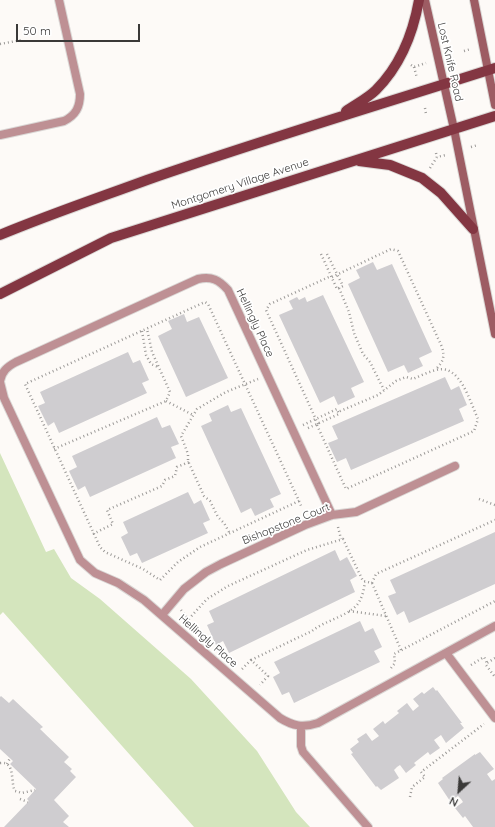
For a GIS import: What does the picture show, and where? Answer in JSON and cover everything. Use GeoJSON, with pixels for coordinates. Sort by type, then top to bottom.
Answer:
{"type":"FeatureCollection","features":[{"type":"Feature","properties":{"kind":"main road"},"geometry":{"type":"LineString","coordinates":[[339,117],[375,91],[391,73],[405,49],[416,18],[419,0]]}},
{"type":"Feature","properties":{"kind":"main road"},"geometry":{"type":"LineString","coordinates":[[0,235],[67,208],[183,168],[492,69]]}},
{"type":"Feature","properties":{"kind":"main road","name":"Montgomery Village Avenue"},"geometry":{"type":"LineString","coordinates":[[0,294],[111,238],[495,116]]}},
{"type":"Feature","properties":{"kind":"main road"},"geometry":{"type":"LineString","coordinates":[[355,160],[390,165],[422,178],[442,193],[473,229]]}},
{"type":"Feature","properties":{"kind":"street"},"geometry":{"type":"LineString","coordinates":[[0,135],[64,121],[71,117],[80,103],[80,94],[60,0]]}},
{"type":"Feature","properties":{"kind":"street","name":"Lost Knife Road"},"geometry":{"type":"LineString","coordinates":[[425,0],[454,129],[495,334]]}},
{"type":"Feature","properties":{"kind":"street"},"geometry":{"type":"LineString","coordinates":[[474,0],[492,69],[495,105]]}},
{"type":"Feature","properties":{"kind":"street","name":"Hellingly Place"},"geometry":{"type":"LineString","coordinates":[[301,727],[290,724],[280,718],[162,614],[132,591],[118,583],[95,574],[80,560],[4,398],[0,381],[1,375],[16,362],[198,279],[206,277],[214,278],[222,283],[228,290],[332,515]]}},
{"type":"Feature","properties":{"kind":"street","name":"Bishopstone Court"},"geometry":{"type":"LineString","coordinates":[[162,614],[184,589],[206,572],[276,538],[332,515],[356,512],[455,466]]}},
{"type":"Feature","properties":{"kind":"street"},"geometry":{"type":"LineString","coordinates":[[368,827],[303,752],[301,746],[301,727],[318,723],[495,626]]}},
{"type":"Feature","properties":{"kind":"street"},"geometry":{"type":"LineString","coordinates":[[446,653],[494,717]]}},
{"type":"Feature","properties":{"kind":"path"},"geometry":{"type":"LineString","coordinates":[[0,44],[22,40]]}},
{"type":"Feature","properties":{"kind":"path"},"geometry":{"type":"LineString","coordinates":[[464,52],[474,49]]}},
{"type":"Feature","properties":{"kind":"path"},"geometry":{"type":"LineString","coordinates":[[417,78],[414,67],[426,63]]}},
{"type":"Feature","properties":{"kind":"path"},"geometry":{"type":"LineString","coordinates":[[425,108],[426,114]]}},
{"type":"Feature","properties":{"kind":"path"},"geometry":{"type":"LineString","coordinates":[[471,147],[478,145]]}},
{"type":"Feature","properties":{"kind":"path"},"geometry":{"type":"LineString","coordinates":[[436,153],[437,157]]}},
{"type":"Feature","properties":{"kind":"path"},"geometry":{"type":"LineString","coordinates":[[427,172],[437,157],[446,154]]}},
{"type":"Feature","properties":{"kind":"path"},"geometry":{"type":"LineString","coordinates":[[293,432],[317,424],[339,414],[338,412],[378,395],[396,381],[406,377],[413,379],[442,369],[449,371],[459,379],[478,419],[474,431],[346,489],[317,424],[315,419],[266,310],[270,304],[337,275],[391,249],[398,251],[442,347],[444,357],[436,370]]}},
{"type":"Feature","properties":{"kind":"path"},"geometry":{"type":"LineString","coordinates":[[326,252],[343,286],[339,288]]}},
{"type":"Feature","properties":{"kind":"path"},"geometry":{"type":"LineString","coordinates":[[321,254],[331,277],[338,289],[339,288],[349,312],[354,333],[363,354],[370,362],[384,390]]}},
{"type":"Feature","properties":{"kind":"path"},"geometry":{"type":"LineString","coordinates":[[299,501],[193,551],[160,580],[144,569],[102,550],[93,534],[25,384],[205,302],[208,304],[245,385],[299,501],[302,508]]}},
{"type":"Feature","properties":{"kind":"path"},"geometry":{"type":"LineString","coordinates":[[54,449],[166,401],[170,392],[152,352],[147,328]]}},
{"type":"Feature","properties":{"kind":"path"},"geometry":{"type":"LineString","coordinates":[[142,331],[146,355],[151,364],[159,367]]}},
{"type":"Feature","properties":{"kind":"path"},"geometry":{"type":"LineString","coordinates":[[229,533],[223,521],[218,517],[210,501],[204,496],[188,462],[188,454],[181,436],[197,409],[220,396],[245,385]]}},
{"type":"Feature","properties":{"kind":"path"},"geometry":{"type":"LineString","coordinates":[[166,401],[193,415]]}},
{"type":"Feature","properties":{"kind":"path"},"geometry":{"type":"LineString","coordinates":[[293,432],[315,419],[337,409],[338,412]]}},
{"type":"Feature","properties":{"kind":"path"},"geometry":{"type":"LineString","coordinates":[[93,534],[114,524],[107,510],[162,486],[165,480],[175,476],[178,467],[188,462]]}},
{"type":"Feature","properties":{"kind":"path"},"geometry":{"type":"LineString","coordinates":[[479,499],[495,505]]}},
{"type":"Feature","properties":{"kind":"path"},"geometry":{"type":"LineString","coordinates":[[401,650],[372,583],[376,574],[495,520]]}},
{"type":"Feature","properties":{"kind":"path"},"geometry":{"type":"LineString","coordinates":[[191,626],[186,621],[200,606],[217,592],[307,550],[341,539],[343,539],[363,581],[372,583]]}},
{"type":"Feature","properties":{"kind":"path"},"geometry":{"type":"LineString","coordinates":[[236,665],[241,670],[250,660],[312,631],[318,626],[355,608],[360,601],[365,582]]}},
{"type":"Feature","properties":{"kind":"path"},"geometry":{"type":"LineString","coordinates":[[389,669],[394,665],[394,654],[495,601]]}},
{"type":"Feature","properties":{"kind":"path"},"geometry":{"type":"LineString","coordinates":[[349,611],[387,616]]}},
{"type":"Feature","properties":{"kind":"path"},"geometry":{"type":"LineString","coordinates":[[460,672],[484,657],[487,662],[486,665],[495,677]]}},
{"type":"Feature","properties":{"kind":"path"},"geometry":{"type":"LineString","coordinates":[[487,662],[495,658]]}},
{"type":"Feature","properties":{"kind":"path"},"geometry":{"type":"LineString","coordinates":[[250,660],[268,676],[261,684],[261,688]]}},
{"type":"Feature","properties":{"kind":"path"},"geometry":{"type":"LineString","coordinates":[[410,797],[412,787],[425,777],[421,772],[494,717]]}},
{"type":"Feature","properties":{"kind":"path"},"geometry":{"type":"LineString","coordinates":[[7,764],[10,758]]}},
{"type":"Feature","properties":{"kind":"path"},"geometry":{"type":"LineString","coordinates":[[0,763],[10,766],[12,784],[15,791],[22,793],[35,790]]}},
{"type":"Feature","properties":{"kind":"path"},"geometry":{"type":"LineString","coordinates":[[20,799],[28,802]]}},
{"type":"Feature","properties":{"kind":"green space"},"geometry":{"type":"Polygon","coordinates":[[[0,453],[46,552],[54,549],[71,578],[100,599],[191,679],[257,751],[296,812],[310,827],[194,827],[3,612],[0,615],[0,453]]]}},
{"type":"Feature","properties":{"kind":"building"},"geometry":{"type":"Polygon","coordinates":[[[373,262],[377,270],[392,264],[432,352],[419,358],[423,366],[408,373],[404,365],[388,372],[348,284],[360,278],[356,270],[373,262]]]}},
{"type":"Feature","properties":{"kind":"building"},"geometry":{"type":"Polygon","coordinates":[[[323,295],[364,382],[351,388],[355,397],[338,405],[334,396],[320,403],[279,315],[293,309],[289,301],[297,297],[299,300],[305,297],[307,302],[323,295]]]}},
{"type":"Feature","properties":{"kind":"building"},"geometry":{"type":"Polygon","coordinates":[[[184,314],[187,322],[199,317],[228,378],[186,397],[158,336],[172,329],[168,321],[184,314]]]}},
{"type":"Feature","properties":{"kind":"building"},"geometry":{"type":"Polygon","coordinates":[[[128,352],[133,363],[140,360],[149,380],[142,383],[147,393],[59,433],[54,422],[48,426],[38,406],[45,403],[40,392],[128,352]]]}},
{"type":"Feature","properties":{"kind":"building"},"geometry":{"type":"Polygon","coordinates":[[[445,377],[451,390],[459,386],[467,405],[459,409],[464,421],[351,470],[346,458],[337,462],[328,443],[338,439],[332,426],[445,377]]]}},
{"type":"Feature","properties":{"kind":"building"},"geometry":{"type":"Polygon","coordinates":[[[228,405],[231,412],[241,408],[281,494],[270,499],[274,507],[255,516],[251,508],[241,513],[201,426],[212,421],[209,414],[228,405]]]}},
{"type":"Feature","properties":{"kind":"building"},"geometry":{"type":"Polygon","coordinates":[[[157,417],[162,428],[170,425],[179,444],[171,447],[176,458],[90,497],[85,486],[78,490],[69,471],[77,467],[72,456],[157,417]]]}},
{"type":"Feature","properties":{"kind":"building"},"geometry":{"type":"Polygon","coordinates":[[[188,492],[194,504],[201,500],[210,520],[203,523],[208,533],[142,563],[137,553],[130,556],[121,537],[128,533],[123,522],[188,492]]]}},
{"type":"Feature","properties":{"kind":"building"},"geometry":{"type":"Polygon","coordinates":[[[495,532],[495,584],[409,623],[404,611],[397,615],[388,596],[396,593],[390,580],[495,532]]]}},
{"type":"Feature","properties":{"kind":"building"},"geometry":{"type":"Polygon","coordinates":[[[335,550],[340,561],[347,557],[357,576],[350,580],[355,592],[229,653],[223,641],[216,645],[207,625],[214,622],[209,611],[335,550]]]}},
{"type":"Feature","properties":{"kind":"building"},"geometry":{"type":"Polygon","coordinates":[[[360,621],[365,632],[373,628],[382,647],[374,651],[380,662],[294,703],[289,692],[282,695],[273,677],[280,673],[274,662],[360,621]]]}},
{"type":"Feature","properties":{"kind":"building"},"geometry":{"type":"Polygon","coordinates":[[[433,687],[436,691],[437,690],[462,723],[460,723],[464,728],[446,743],[441,735],[434,740],[440,748],[430,755],[428,752],[414,763],[416,765],[406,773],[400,765],[397,767],[394,770],[399,778],[381,790],[377,786],[376,787],[351,754],[353,753],[350,749],[359,742],[357,739],[366,733],[372,741],[379,736],[373,729],[383,721],[385,724],[399,713],[397,711],[407,703],[413,711],[419,706],[413,699],[422,692],[424,694],[433,687]]]}},
{"type":"Feature","properties":{"kind":"building"},"geometry":{"type":"Polygon","coordinates":[[[1,696],[9,703],[13,699],[43,727],[40,729],[69,757],[64,762],[72,769],[70,771],[76,777],[54,800],[69,816],[63,822],[69,827],[4,827],[29,801],[27,799],[36,789],[10,764],[13,761],[0,749],[1,696]]]}},
{"type":"Feature","properties":{"kind":"building"},"geometry":{"type":"Polygon","coordinates":[[[480,752],[494,769],[487,774],[492,781],[495,779],[495,827],[473,827],[465,816],[463,818],[455,808],[463,802],[461,799],[458,796],[450,801],[438,783],[443,779],[442,778],[480,752]]]}}]}
